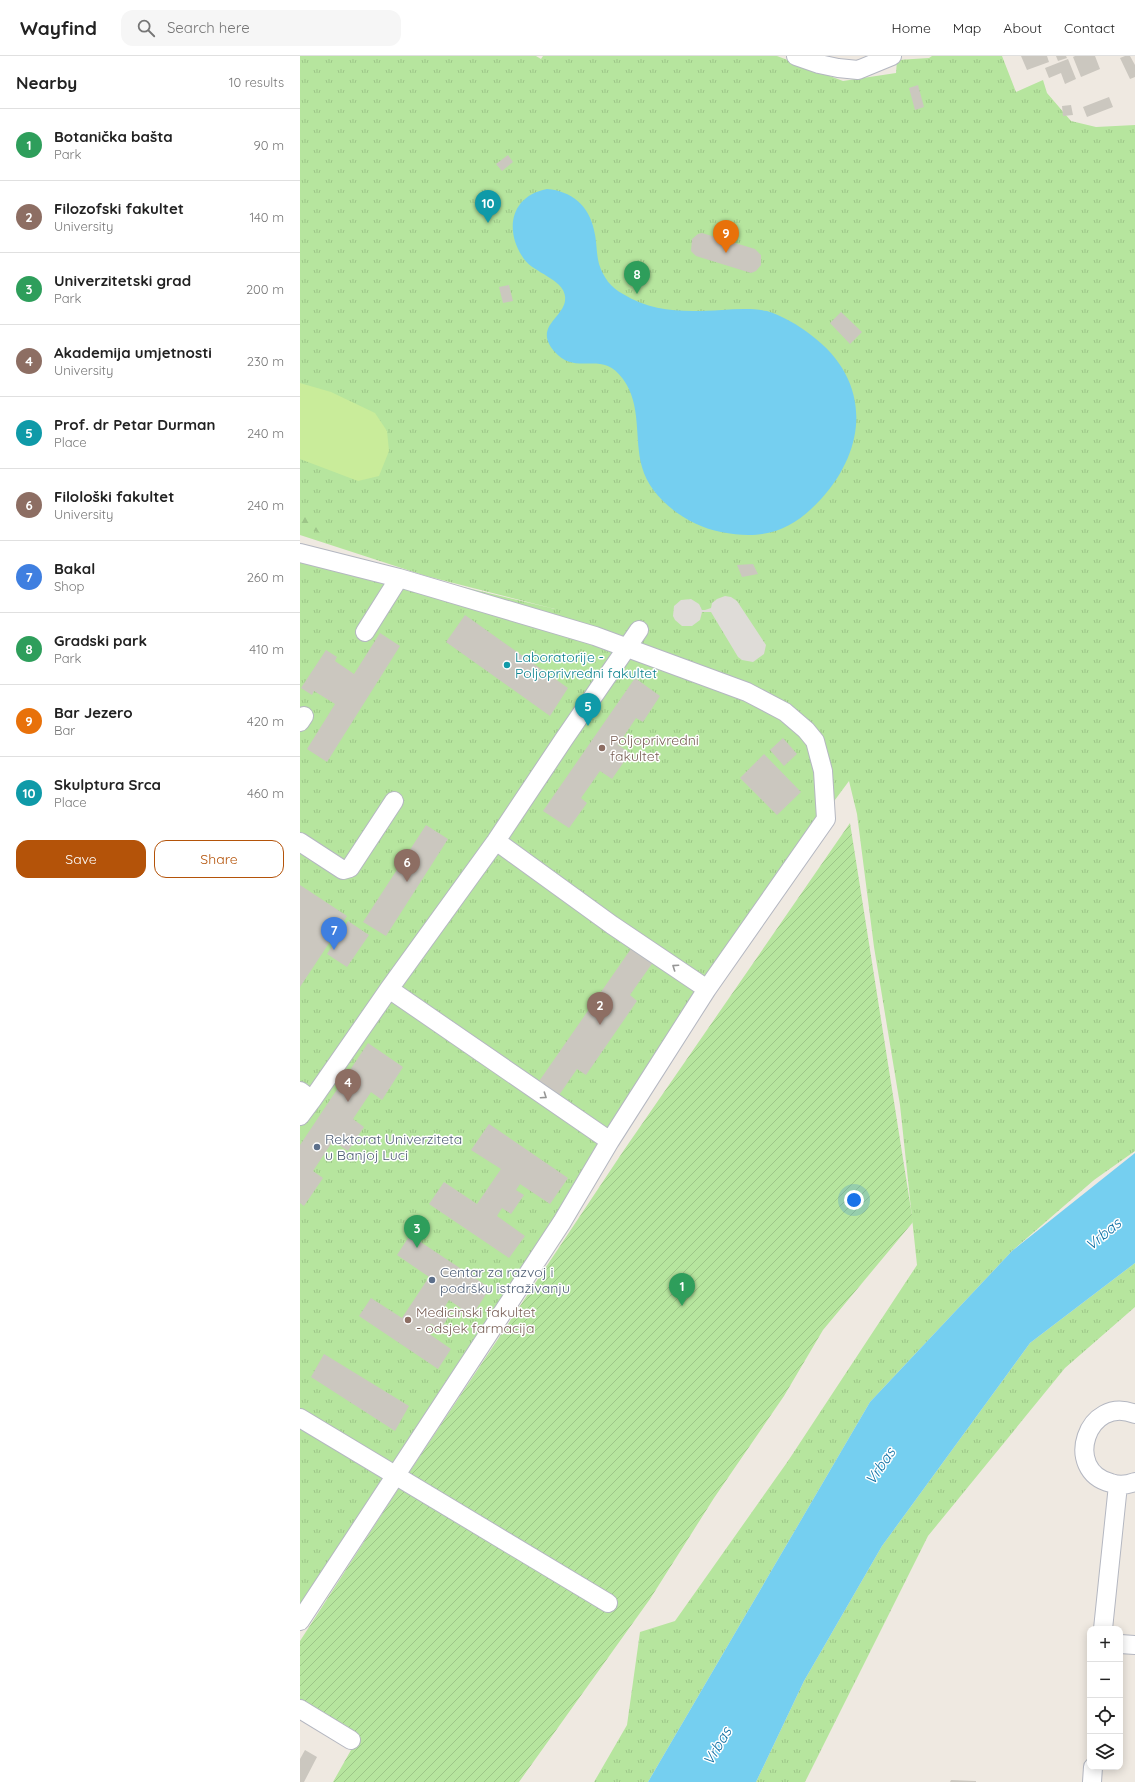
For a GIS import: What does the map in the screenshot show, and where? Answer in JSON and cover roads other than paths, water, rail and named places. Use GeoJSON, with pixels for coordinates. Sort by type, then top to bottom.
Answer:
{"type":"FeatureCollection","features":[{"type":"Feature","properties":{"kind":"street"},"geometry":{"type":"LineString","coordinates":[[796,56],[819,64],[858,70],[892,56]]}},
{"type":"Feature","properties":{"kind":"street"},"geometry":{"type":"LineString","coordinates":[[300,553],[399,578],[595,636],[747,692],[785,712],[806,730],[815,741],[820,756],[826,796],[826,819],[707,989],[610,1140],[562,1222],[395,1474],[300,1621]]}},
{"type":"Feature","properties":{"kind":"street"},"geometry":{"type":"LineString","coordinates":[[365,632],[399,578]]}},
{"type":"Feature","properties":{"kind":"street"},"geometry":{"type":"LineString","coordinates":[[300,1116],[306,1095],[389,989],[496,842],[639,630]]}},
{"type":"Feature","properties":{"kind":"street"},"geometry":{"type":"LineString","coordinates":[[300,842],[343,870],[350,868],[394,801]]}},
{"type":"Feature","properties":{"kind":"street"},"geometry":{"type":"LineString","coordinates":[[496,842],[612,925],[707,989]]}},
{"type":"Feature","properties":{"kind":"street"},"geometry":{"type":"LineString","coordinates":[[389,989],[610,1140]]}},
{"type":"Feature","properties":{"kind":"street"},"geometry":{"type":"LineString","coordinates":[[1103,1626],[1126,1484],[1106,1482],[1096,1475],[1088,1466],[1084,1454],[1084,1442],[1088,1430],[1096,1421],[1106,1414],[1117,1411],[1135,1414]]}},
{"type":"Feature","properties":{"kind":"street"},"geometry":{"type":"LineString","coordinates":[[300,1418],[608,1603]]}},
{"type":"Feature","properties":{"kind":"street"},"geometry":{"type":"LineString","coordinates":[[1123,1644],[1135,1645]]}},
{"type":"Feature","properties":{"kind":"street"},"geometry":{"type":"LineString","coordinates":[[300,1709],[351,1740]]}},
{"type":"Feature","properties":{"kind":"street"},"geometry":{"type":"LineString","coordinates":[[1092,1782],[1093,1770]]}},
{"type":"Feature","properties":{"kind":"water"},"geometry":{"type":"Polygon","coordinates":[[[547,189],[564,193],[578,201],[584,207],[592,221],[596,238],[598,260],[601,269],[608,282],[619,292],[646,305],[671,310],[696,311],[756,309],[767,311],[785,318],[801,328],[830,352],[844,372],[853,392],[856,413],[855,435],[848,456],[837,478],[822,498],[800,518],[789,525],[765,534],[751,535],[721,532],[696,524],[684,517],[673,510],[654,490],[642,467],[633,400],[623,379],[615,370],[606,365],[580,364],[563,359],[554,351],[548,342],[547,334],[549,328],[561,310],[565,296],[559,285],[534,268],[524,259],[514,237],[513,226],[514,216],[518,207],[525,199],[535,193],[547,189]]]}},
{"type":"Feature","properties":{"kind":"water","name":"Vrbas"},"geometry":{"type":"Polygon","coordinates":[[[1135,1153],[1135,1263],[1030,1343],[882,1546],[804,1681],[756,1782],[648,1782],[870,1402],[1012,1251],[1135,1153]]]}},
{"type":"Feature","properties":{"kind":"place","name":"Skulptura Srca"},"geometry":{"type":"Point","coordinates":[488,223]}},
{"type":"Feature","properties":{"kind":"place","name":"Bar Jezero"},"geometry":{"type":"Point","coordinates":[726,253]}},
{"type":"Feature","properties":{"kind":"place","name":"Gradski park"},"geometry":{"type":"Point","coordinates":[637,294]}},
{"type":"Feature","properties":{"kind":"place","name":"Laboratorije - Poljoprivredni fakultet"},"geometry":{"type":"Point","coordinates":[507,665]}},
{"type":"Feature","properties":{"kind":"place","name":"Prof. dr Petar Durman"},"geometry":{"type":"Point","coordinates":[588,726]}},
{"type":"Feature","properties":{"kind":"place","name":"Poljoprivredni fakultet"},"geometry":{"type":"Point","coordinates":[602,748]}},
{"type":"Feature","properties":{"kind":"place","name":"Filološki fakultet"},"geometry":{"type":"Point","coordinates":[407,882]}},
{"type":"Feature","properties":{"kind":"place","name":"Bakal"},"geometry":{"type":"Point","coordinates":[334,950]}},
{"type":"Feature","properties":{"kind":"place","name":"Filozofski fakultet"},"geometry":{"type":"Point","coordinates":[600,1025]}},
{"type":"Feature","properties":{"kind":"place","name":"Akademija umjetnosti"},"geometry":{"type":"Point","coordinates":[348,1102]}},
{"type":"Feature","properties":{"kind":"place","name":"Rektorat Univerziteta u Banjoj Luci"},"geometry":{"type":"Point","coordinates":[317,1147]}},
{"type":"Feature","properties":{"kind":"place","name":"Univerzitetski grad"},"geometry":{"type":"Point","coordinates":[417,1248]}},
{"type":"Feature","properties":{"kind":"place","name":"Centar za razvoj i podršku istraživanju"},"geometry":{"type":"Point","coordinates":[432,1280]}},
{"type":"Feature","properties":{"kind":"place","name":"Botanička bašta"},"geometry":{"type":"Point","coordinates":[682,1306]}},
{"type":"Feature","properties":{"kind":"place","name":"Medicinski fakultet - odsjek farmacija"},"geometry":{"type":"Point","coordinates":[408,1320]}}]}
